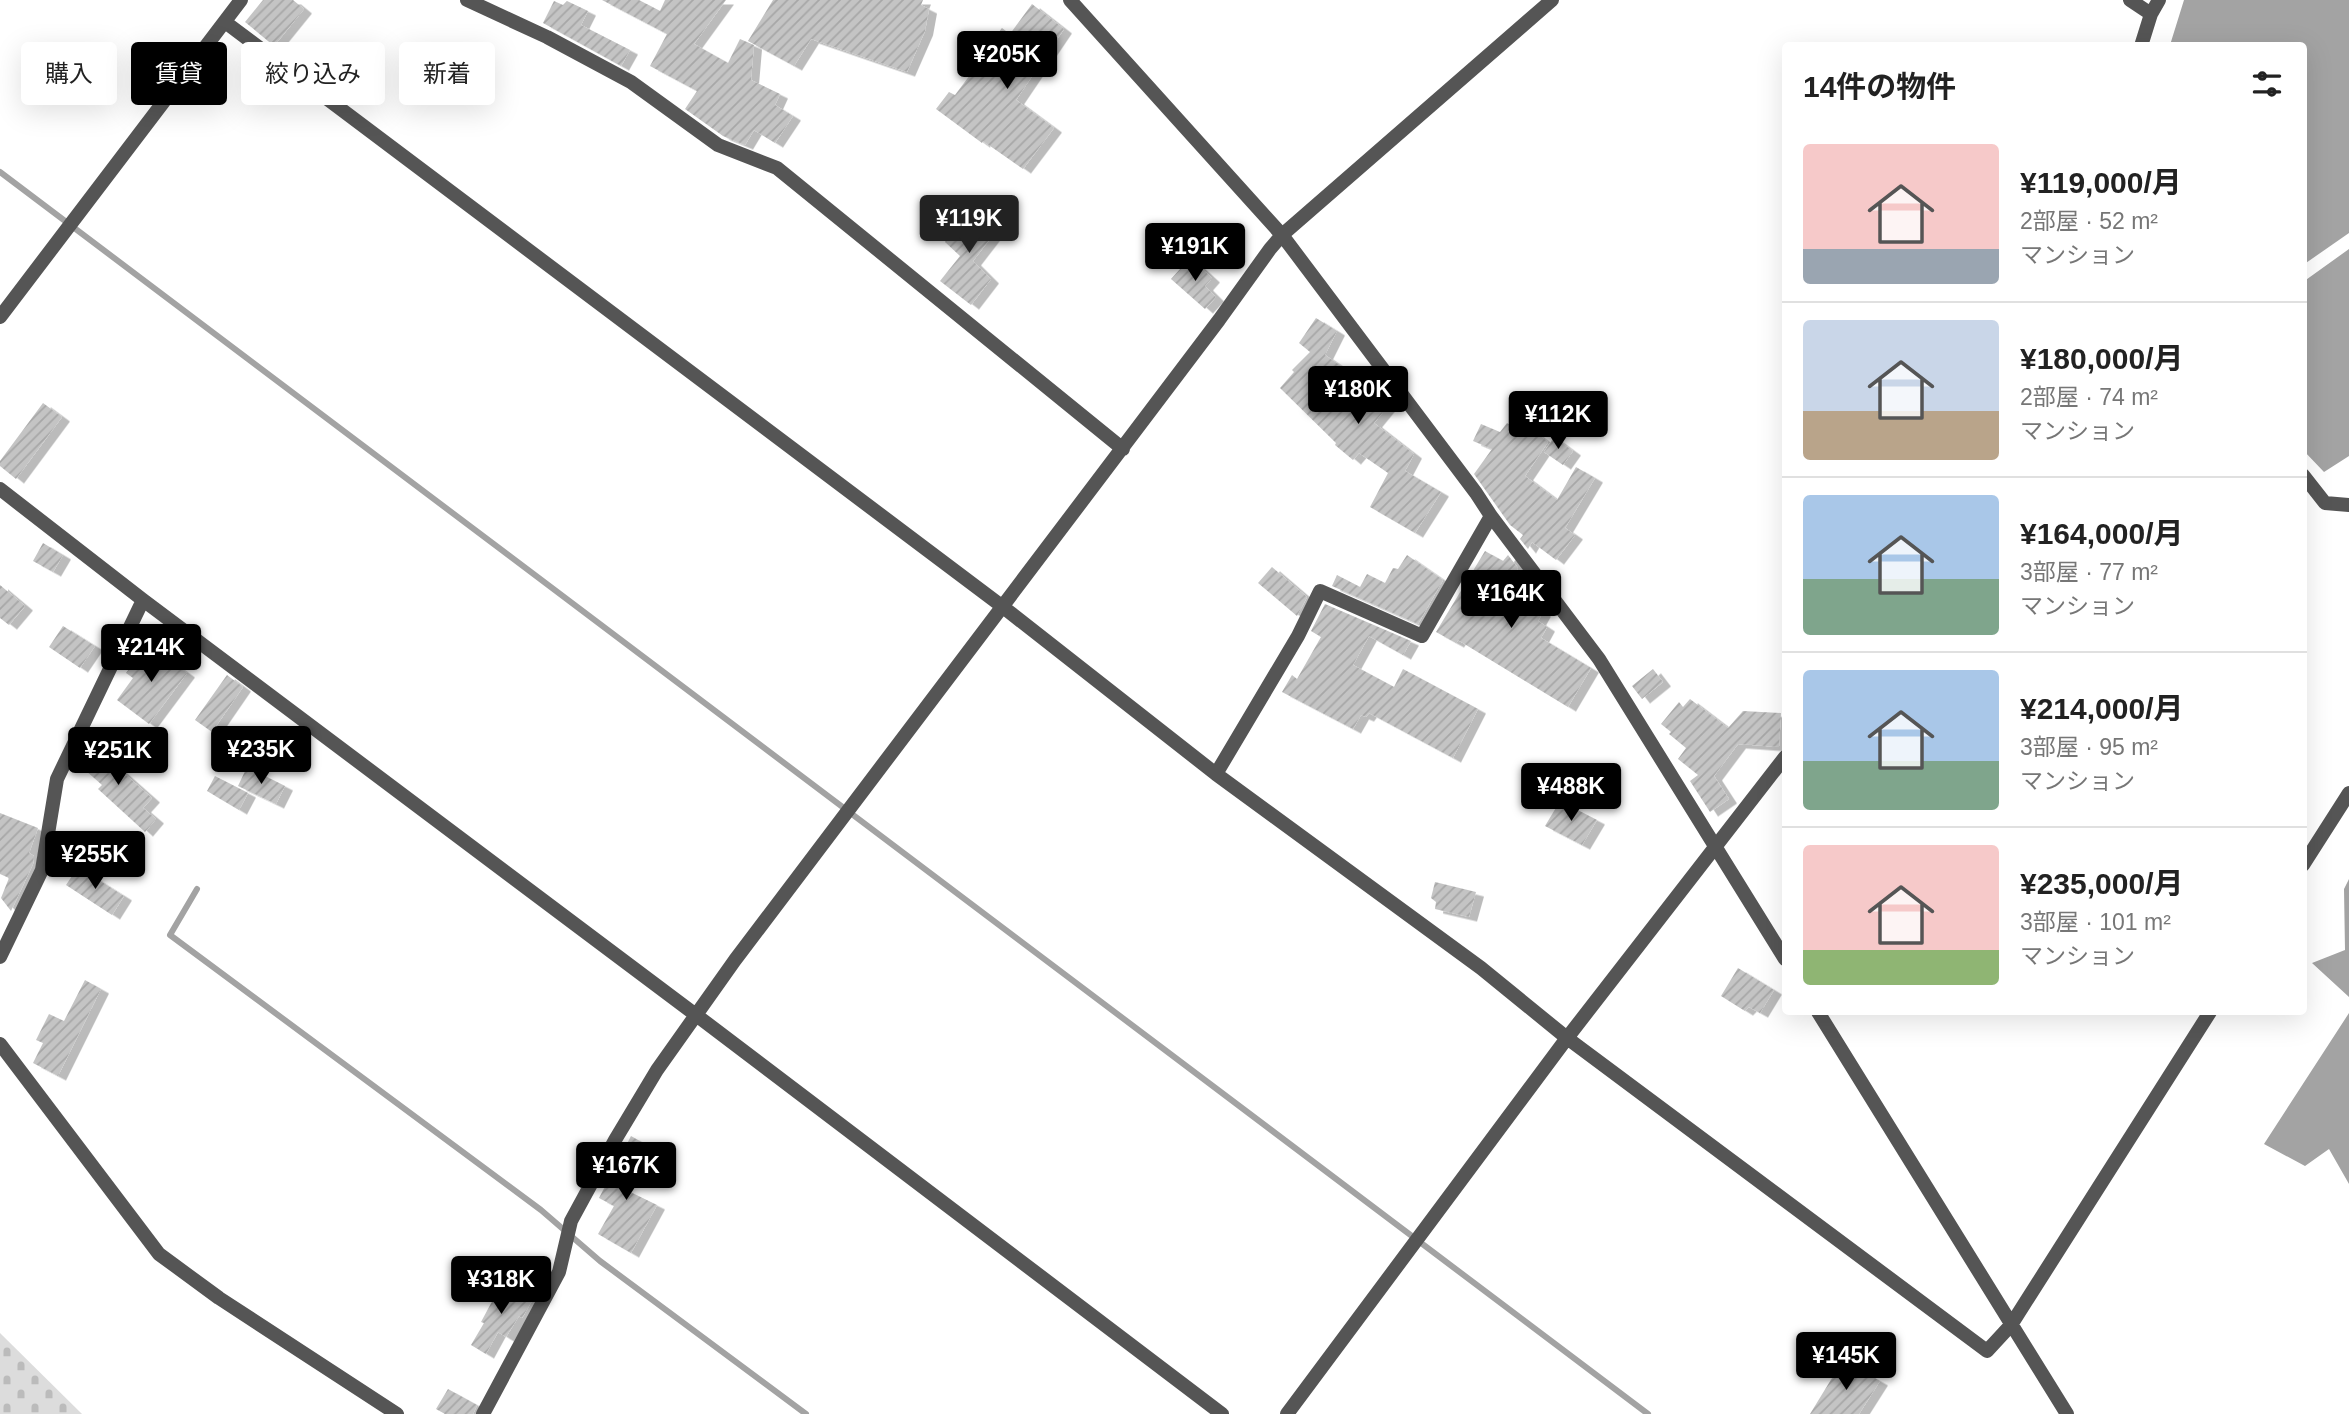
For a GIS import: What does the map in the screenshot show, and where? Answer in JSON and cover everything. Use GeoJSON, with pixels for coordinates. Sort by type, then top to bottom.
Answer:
{"type":"FeatureCollection","features":[{"type":"Feature","properties":{"kind":"street"},"geometry":{"type":"LineString","coordinates":[[0,317],[241,0]]}},
{"type":"Feature","properties":{"kind":"street"},"geometry":{"type":"LineString","coordinates":[[467,0],[547,37],[631,82],[718,145],[777,169],[1123,449]]}},
{"type":"Feature","properties":{"kind":"street"},"geometry":{"type":"LineString","coordinates":[[1070,0],[1282,235],[1476,493],[1599,659],[1782,954]]}},
{"type":"Feature","properties":{"kind":"street"},"geometry":{"type":"LineString","coordinates":[[483,1414],[559,1272],[571,1221],[657,1070],[1270,249],[1282,235],[1552,0]]}},
{"type":"Feature","properties":{"kind":"street"},"geometry":{"type":"LineString","coordinates":[[2130,0],[2151,13]]}},
{"type":"Feature","properties":{"kind":"street"},"geometry":{"type":"LineString","coordinates":[[2142,42],[2151,13],[2159,0]]}},
{"type":"Feature","properties":{"kind":"street"},"geometry":{"type":"LineString","coordinates":[[225,22],[1003,607],[1216,774],[1481,968],[1567,1038],[1987,1351],[2011,1325],[2208,1015]]}},
{"type":"Feature","properties":{"kind":"street"},"geometry":{"type":"LineString","coordinates":[[2307,480],[2325,503],[2349,505]]}},
{"type":"Feature","properties":{"kind":"street"},"geometry":{"type":"LineString","coordinates":[[0,489],[143,600],[1222,1414]]}},
{"type":"Feature","properties":{"kind":"street"},"geometry":{"type":"LineString","coordinates":[[1216,774],[1298,636],[1320,591],[1422,636],[1491,516]]}},
{"type":"Feature","properties":{"kind":"street"},"geometry":{"type":"LineString","coordinates":[[0,957],[42,870],[57,779],[143,600]]}},
{"type":"Feature","properties":{"kind":"street"},"geometry":{"type":"LineString","coordinates":[[1287,1414],[1567,1038],[1782,761]]}},
{"type":"Feature","properties":{"kind":"street"},"geometry":{"type":"LineString","coordinates":[[2307,859],[2349,793]]}},
{"type":"Feature","properties":{"kind":"street"},"geometry":{"type":"LineString","coordinates":[[1820,1015],[2067,1414]]}},
{"type":"Feature","properties":{"kind":"street"},"geometry":{"type":"LineString","coordinates":[[0,1044],[159,1254],[219,1298],[397,1414]]}},
{"type":"Feature","properties":{"kind":"green space"},"geometry":{"type":"Polygon","coordinates":[[[0,1333],[82,1414],[0,1414],[0,1333]]]}},
{"type":"Feature","properties":{"kind":"shaded area"},"geometry":{"type":"Polygon","coordinates":[[[2184,0],[2349,0],[2349,233],[2307,262],[2307,42],[2171,42],[2184,0]]]}},
{"type":"Feature","properties":{"kind":"shaded area"},"geometry":{"type":"Polygon","coordinates":[[[2349,249],[2349,456],[2324,472],[2307,454],[2307,279],[2349,249]]]}},
{"type":"Feature","properties":{"kind":"shaded area"},"geometry":{"type":"Polygon","coordinates":[[[2349,879],[2349,997],[2312,963],[2345,950],[2344,889],[2349,879]]]}},
{"type":"Feature","properties":{"kind":"shaded area"},"geometry":{"type":"Polygon","coordinates":[[[2349,1013],[2349,1184],[2329,1149],[2305,1166],[2264,1144],[2349,1013]]]}},
{"type":"Feature","properties":{"kind":"building"},"geometry":{"type":"Polygon","coordinates":[[[263,0],[293,0],[304,9],[277,42],[269,42],[245,22],[263,0]]]}},
{"type":"Feature","properties":{"kind":"building"},"geometry":{"type":"Polygon","coordinates":[[[602,0],[639,0],[660,11],[665,0],[726,0],[694,44],[728,63],[740,39],[754,45],[751,80],[780,94],[775,105],[793,116],[775,143],[754,130],[745,145],[723,136],[685,109],[697,91],[650,66],[667,34],[602,0]]]}},
{"type":"Feature","properties":{"kind":"building"},"geometry":{"type":"Polygon","coordinates":[[[773,0],[923,0],[921,5],[929,9],[925,31],[907,72],[811,39],[794,66],[748,41],[773,0]]]}},
{"type":"Feature","properties":{"kind":"building"},"geometry":{"type":"Polygon","coordinates":[[[554,1],[563,5],[567,1],[588,11],[581,25],[630,50],[621,66],[543,23],[554,1]]]}},
{"type":"Feature","properties":{"kind":"building"},"geometry":{"type":"Polygon","coordinates":[[[1032,4],[1064,29],[1016,100],[1054,128],[1023,169],[936,109],[949,92],[955,95],[976,67],[1006,54],[992,41],[1002,28],[1010,34],[1032,4]]]}},
{"type":"Feature","properties":{"kind":"building"},"geometry":{"type":"Polygon","coordinates":[[[973,205],[1000,226],[973,261],[991,279],[971,305],[940,281],[960,256],[945,242],[973,205]]]}},
{"type":"Feature","properties":{"kind":"building"},"geometry":{"type":"Polygon","coordinates":[[[1190,258],[1212,278],[1205,286],[1216,297],[1205,309],[1171,279],[1190,258]]]}},
{"type":"Feature","properties":{"kind":"building"},"geometry":{"type":"Polygon","coordinates":[[[1316,318],[1337,331],[1325,355],[1377,391],[1381,386],[1392,401],[1374,423],[1414,454],[1405,471],[1441,492],[1415,533],[1370,507],[1388,473],[1359,453],[1353,460],[1280,388],[1294,372],[1292,370],[1310,352],[1299,343],[1316,318]]]}},
{"type":"Feature","properties":{"kind":"building"},"geometry":{"type":"Polygon","coordinates":[[[43,403],[62,417],[16,479],[0,466],[0,461],[43,403]]]}},
{"type":"Feature","properties":{"kind":"building"},"geometry":{"type":"Polygon","coordinates":[[[1520,421],[1548,442],[1525,476],[1557,500],[1576,467],[1595,478],[1565,528],[1575,535],[1556,560],[1532,542],[1528,549],[1520,539],[1523,535],[1510,525],[1474,474],[1492,449],[1473,441],[1481,424],[1500,432],[1507,423],[1515,428],[1520,421]]]}},
{"type":"Feature","properties":{"kind":"building"},"geometry":{"type":"Polygon","coordinates":[[[1554,437],[1573,451],[1563,465],[1544,452],[1554,437]]]}},
{"type":"Feature","properties":{"kind":"building"},"geometry":{"type":"Polygon","coordinates":[[[43,543],[63,555],[53,572],[33,561],[43,543]]]}},
{"type":"Feature","properties":{"kind":"building"},"geometry":{"type":"Polygon","coordinates":[[[1485,551],[1503,561],[1508,555],[1518,568],[1513,579],[1533,591],[1527,601],[1543,612],[1538,621],[1547,627],[1541,638],[1591,668],[1568,707],[1458,640],[1456,643],[1436,632],[1485,551]]]}},
{"type":"Feature","properties":{"kind":"building"},"geometry":{"type":"Polygon","coordinates":[[[1407,555],[1443,580],[1418,624],[1332,586],[1337,575],[1360,587],[1367,574],[1385,583],[1393,568],[1398,569],[1407,555]]]}},
{"type":"Feature","properties":{"kind":"building"},"geometry":{"type":"Polygon","coordinates":[[[1272,567],[1307,597],[1297,616],[1258,583],[1272,567]]]}},
{"type":"Feature","properties":{"kind":"building"},"geometry":{"type":"Polygon","coordinates":[[[0,585],[25,606],[9,625],[0,618],[0,585]]]}},
{"type":"Feature","properties":{"kind":"building"},"geometry":{"type":"Polygon","coordinates":[[[1325,604],[1411,641],[1403,655],[1369,636],[1353,665],[1394,687],[1403,669],[1478,709],[1453,758],[1369,713],[1366,717],[1361,715],[1353,729],[1282,692],[1292,675],[1297,679],[1321,637],[1311,631],[1325,604]]]}},
{"type":"Feature","properties":{"kind":"building"},"geometry":{"type":"Polygon","coordinates":[[[63,626],[95,646],[80,668],[49,647],[63,626]]]}},
{"type":"Feature","properties":{"kind":"building"},"geometry":{"type":"Polygon","coordinates":[[[147,644],[187,673],[149,724],[117,700],[133,678],[126,673],[147,644]]]}},
{"type":"Feature","properties":{"kind":"building"},"geometry":{"type":"Polygon","coordinates":[[[1653,669],[1663,682],[1642,699],[1632,686],[1653,669]]]}},
{"type":"Feature","properties":{"kind":"building"},"geometry":{"type":"Polygon","coordinates":[[[227,675],[243,687],[212,732],[195,720],[227,675]]]}},
{"type":"Feature","properties":{"kind":"building"},"geometry":{"type":"Polygon","coordinates":[[[1690,699],[1728,728],[1743,711],[1781,713],[1779,747],[1738,744],[1714,776],[1729,799],[1710,812],[1690,781],[1698,775],[1678,759],[1686,748],[1661,724],[1679,702],[1683,707],[1690,699]]]}},
{"type":"Feature","properties":{"kind":"building"},"geometry":{"type":"Polygon","coordinates":[[[91,744],[152,798],[143,808],[156,819],[145,832],[98,789],[102,785],[76,762],[91,744]]]}},
{"type":"Feature","properties":{"kind":"building"},"geometry":{"type":"Polygon","coordinates":[[[247,767],[285,786],[276,804],[238,786],[247,767]]]}},
{"type":"Feature","properties":{"kind":"building"},"geometry":{"type":"Polygon","coordinates":[[[215,776],[248,793],[239,810],[207,791],[215,776]]]}},
{"type":"Feature","properties":{"kind":"building"},"geometry":{"type":"Polygon","coordinates":[[[1560,801],[1597,820],[1582,845],[1545,826],[1560,801]]]}},
{"type":"Feature","properties":{"kind":"building"},"geometry":{"type":"Polygon","coordinates":[[[0,813],[38,828],[29,853],[34,856],[33,864],[11,911],[1,898],[9,878],[0,874],[0,813]]]}},
{"type":"Feature","properties":{"kind":"building"},"geometry":{"type":"Polygon","coordinates":[[[78,867],[124,896],[112,915],[66,885],[78,867]]]}},
{"type":"Feature","properties":{"kind":"building"},"geometry":{"type":"Polygon","coordinates":[[[1435,882],[1476,892],[1469,917],[1435,909],[1436,902],[1431,898],[1435,882]]]}},
{"type":"Feature","properties":{"kind":"building"},"geometry":{"type":"Polygon","coordinates":[[[1738,968],[1774,990],[1760,1013],[1749,1007],[1745,1011],[1721,996],[1738,968]]]}},
{"type":"Feature","properties":{"kind":"building"},"geometry":{"type":"Polygon","coordinates":[[[85,980],[101,989],[58,1076],[33,1063],[43,1043],[36,1040],[49,1014],[64,1021],[85,980]]]}},
{"type":"Feature","properties":{"kind":"building"},"geometry":{"type":"Polygon","coordinates":[[[631,1136],[647,1145],[622,1188],[657,1205],[631,1253],[598,1234],[614,1206],[599,1198],[631,1136]]]}},
{"type":"Feature","properties":{"kind":"building"},"geometry":{"type":"Polygon","coordinates":[[[503,1281],[533,1299],[506,1337],[498,1332],[486,1354],[471,1345],[503,1281]]]}},
{"type":"Feature","properties":{"kind":"building"},"geometry":{"type":"Polygon","coordinates":[[[1843,1360],[1880,1381],[1859,1414],[1810,1414],[1843,1360]]]}},
{"type":"Feature","properties":{"kind":"building"},"geometry":{"type":"Polygon","coordinates":[[[448,1389],[477,1405],[473,1414],[445,1414],[436,1409],[448,1389]]]}},
{"type":"Feature","properties":{"kind":"waterway"},"geometry":{"type":"LineString","coordinates":[[0,172],[1648,1414]]}},
{"type":"Feature","properties":{"kind":"waterway"},"geometry":{"type":"LineString","coordinates":[[197,889],[170,935],[541,1210],[600,1261],[806,1414]]}}]}
